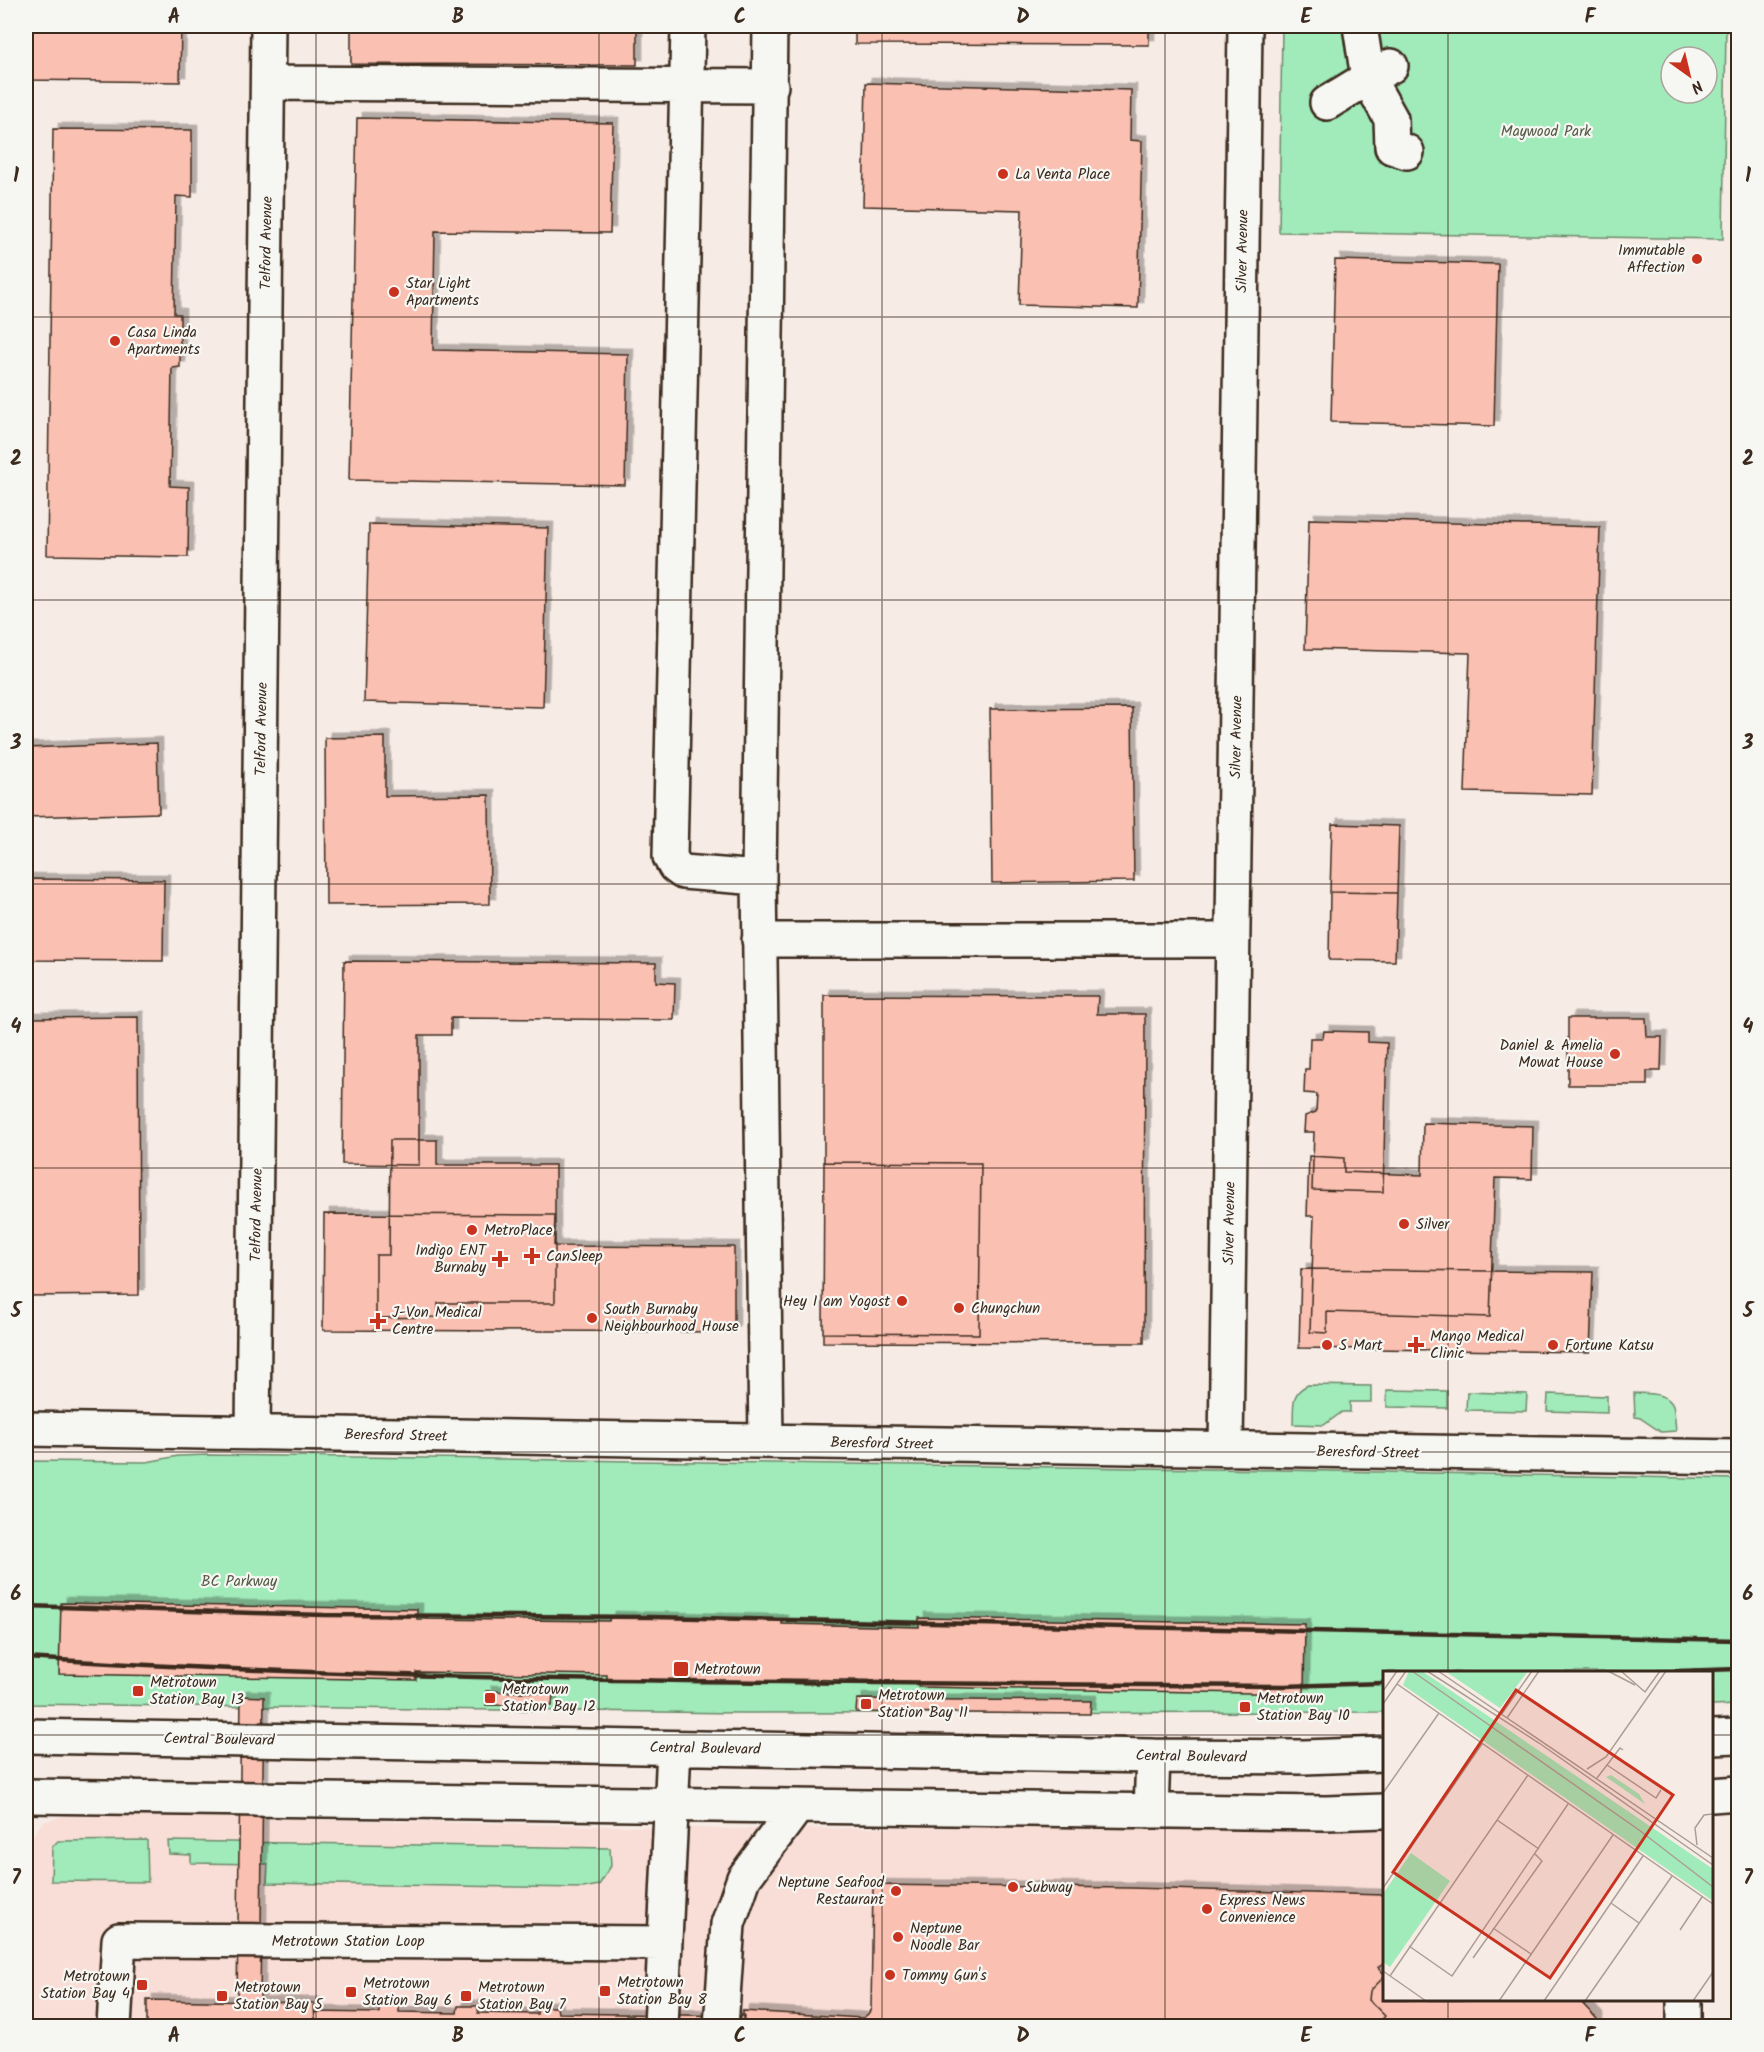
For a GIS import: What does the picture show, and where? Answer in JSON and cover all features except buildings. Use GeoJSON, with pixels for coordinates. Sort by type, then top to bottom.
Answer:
{"type":"FeatureCollection","features":[{"type":"Feature","properties":{"kind":"street","name":"Telford Avenue"},"geometry":{"type":"LineString","coordinates":[[253,1433],[268,26]]}},
{"type":"Feature","properties":{"kind":"street"},"geometry":{"type":"LineString","coordinates":[[688,26],[670,857],[675,866],[683,872],[759,878]]}},
{"type":"Feature","properties":{"kind":"street"},"geometry":{"type":"LineString","coordinates":[[766,1441],[759,878],[771,26]]}},
{"type":"Feature","properties":{"kind":"street","name":"Silver Avenue"},"geometry":{"type":"LineString","coordinates":[[1226,1449],[1245,26]]}},
{"type":"Feature","properties":{"kind":"street"},"geometry":{"type":"LineString","coordinates":[[1360,26],[1380,72],[1391,119],[1390,150]]}},
{"type":"Feature","properties":{"kind":"street"},"geometry":{"type":"LineString","coordinates":[[1327,103],[1380,72]]}},
{"type":"Feature","properties":{"kind":"street"},"geometry":{"type":"LineString","coordinates":[[268,82],[771,86]]}},
{"type":"Feature","properties":{"kind":"street"},"geometry":{"type":"LineString","coordinates":[[759,940],[1233,939]]}},
{"type":"Feature","properties":{"kind":"street","name":"Beresford Street"},"geometry":{"type":"LineString","coordinates":[[26,1429],[1738,1457]]}},
{"type":"Feature","properties":{"kind":"street","name":"Central Boulevard"},"geometry":{"type":"LineString","coordinates":[[26,1736],[1153,1756],[1304,1757],[1383,1754]]}},
{"type":"Feature","properties":{"kind":"street"},"geometry":{"type":"LineString","coordinates":[[1713,1737],[1738,1736]]}},
{"type":"Feature","properties":{"kind":"street"},"geometry":{"type":"LineString","coordinates":[[661,2026],[674,1748]]}},
{"type":"Feature","properties":{"kind":"street"},"geometry":{"type":"LineString","coordinates":[[1151,1811],[1153,1756]]}},
{"type":"Feature","properties":{"kind":"street"},"geometry":{"type":"LineString","coordinates":[[1713,1795],[1738,1793]]}},
{"type":"Feature","properties":{"kind":"street"},"geometry":{"type":"LineString","coordinates":[[26,1796],[1326,1813],[1383,1811]]}},
{"type":"Feature","properties":{"kind":"street"},"geometry":{"type":"LineString","coordinates":[[721,2026],[728,1924],[744,1878],[797,1807]]}},
{"type":"Feature","properties":{"kind":"street","name":"Metrotown Station Loop"},"geometry":{"type":"LineString","coordinates":[[114,2026],[119,1940],[664,1943]]}},
{"type":"Feature","properties":{"kind":"street"},"geometry":{"type":"LineString","coordinates":[[1684,2001],[1684,2026]]}},
{"type":"Feature","properties":{"kind":"shaded area"},"geometry":{"type":"Polygon","coordinates":[[[71,1814],[743,1829],[1383,1823],[1383,2001],[1665,2001],[1665,2026],[26,2026],[26,1844],[43,1822],[71,1814]]]}},
{"type":"Feature","properties":{"kind":"green space","name":"Maywood Park"},"geometry":{"type":"Polygon","coordinates":[[[1282,26],[1726,26],[1723,239],[1279,232],[1282,26]]]}},
{"type":"Feature","properties":{"kind":"green space"},"geometry":{"type":"Polygon","coordinates":[[[1308,1385],[1371,1386],[1371,1402],[1350,1402],[1350,1412],[1342,1412],[1324,1425],[1293,1424],[1293,1406],[1296,1396],[1302,1388],[1308,1385]]]}},
{"type":"Feature","properties":{"kind":"green space"},"geometry":{"type":"Polygon","coordinates":[[[1387,1390],[1447,1391],[1447,1408],[1387,1407],[1387,1390]]]}},
{"type":"Feature","properties":{"kind":"green space"},"geometry":{"type":"Polygon","coordinates":[[[1467,1392],[1527,1394],[1526,1411],[1466,1410],[1467,1392]]]}},
{"type":"Feature","properties":{"kind":"green space"},"geometry":{"type":"Polygon","coordinates":[[[1634,1393],[1661,1396],[1670,1401],[1674,1409],[1676,1431],[1661,1432],[1635,1417],[1634,1393]]]}},
{"type":"Feature","properties":{"kind":"green space"},"geometry":{"type":"Polygon","coordinates":[[[1548,1394],[1607,1396],[1607,1413],[1547,1411],[1548,1394]]]}},
{"type":"Feature","properties":{"kind":"green space","name":"BC Parkway"},"geometry":{"type":"Polygon","coordinates":[[[178,1456],[1280,1470],[1738,1479],[1738,1705],[1713,1706],[1713,1671],[1383,1671],[1383,1712],[738,1713],[26,1704],[26,1461],[147,1462],[178,1456]]]}},
{"type":"Feature","properties":{"kind":"green space"},"geometry":{"type":"Polygon","coordinates":[[[147,1840],[148,1882],[51,1881],[52,1847],[58,1841],[147,1840]]]}},
{"type":"Feature","properties":{"kind":"green space"},"geometry":{"type":"Polygon","coordinates":[[[168,1841],[610,1848],[611,1866],[599,1885],[583,1888],[267,1883],[268,1864],[191,1863],[191,1855],[169,1854],[168,1841]]]}},
{"type":"Feature","properties":{"kind":"railway"},"geometry":{"type":"LineString","coordinates":[[26,1606],[324,1615],[652,1617],[1738,1640]]}},
{"type":"Feature","properties":{"kind":"railway"},"geometry":{"type":"LineString","coordinates":[[26,1658],[340,1673],[655,1681],[1284,1686],[1383,1683]]}},
{"type":"Feature","properties":{"kind":"railway"},"geometry":{"type":"LineString","coordinates":[[1678,1671],[1738,1669]]}},
{"type":"Feature","properties":{"kind":"place","name":"La Venta Place"},"geometry":{"type":"Point","coordinates":[1003,174]}},
{"type":"Feature","properties":{"kind":"place","name":"Immutable Affection"},"geometry":{"type":"Point","coordinates":[1697,259]}},
{"type":"Feature","properties":{"kind":"place","name":"Star Light Apartments"},"geometry":{"type":"Point","coordinates":[394,292]}},
{"type":"Feature","properties":{"kind":"place","name":"Casa Linda Apartments"},"geometry":{"type":"Point","coordinates":[115,341]}},
{"type":"Feature","properties":{"kind":"place","name":"Daniel & Amelia Mowat House"},"geometry":{"type":"Point","coordinates":[1615,1054]}},
{"type":"Feature","properties":{"kind":"place","name":"Silver"},"geometry":{"type":"Point","coordinates":[1404,1224]}},
{"type":"Feature","properties":{"kind":"place","name":"MetroPlace"},"geometry":{"type":"Point","coordinates":[472,1230]}},
{"type":"Feature","properties":{"kind":"place","name":"CanSleep"},"geometry":{"type":"Point","coordinates":[532,1256]}},
{"type":"Feature","properties":{"kind":"place","name":"Indigo ENT Burnaby"},"geometry":{"type":"Point","coordinates":[500,1259]}},
{"type":"Feature","properties":{"kind":"place","name":"Hey I am Yogost"},"geometry":{"type":"Point","coordinates":[902,1301]}},
{"type":"Feature","properties":{"kind":"place","name":"Chungchun"},"geometry":{"type":"Point","coordinates":[959,1308]}},
{"type":"Feature","properties":{"kind":"place","name":"South Burnaby Neighbourhood House"},"geometry":{"type":"Point","coordinates":[592,1318]}},
{"type":"Feature","properties":{"kind":"place","name":"J-Von Medical Centre"},"geometry":{"type":"Point","coordinates":[378,1321]}},
{"type":"Feature","properties":{"kind":"place","name":"S Mart"},"geometry":{"type":"Point","coordinates":[1327,1345]}},
{"type":"Feature","properties":{"kind":"place","name":"Mango Medical Clinic"},"geometry":{"type":"Point","coordinates":[1416,1345]}},
{"type":"Feature","properties":{"kind":"place","name":"Fortune Katsu"},"geometry":{"type":"Point","coordinates":[1553,1345]}},
{"type":"Feature","properties":{"kind":"place","name":"Metrotown"},"geometry":{"type":"Point","coordinates":[681,1669]}},
{"type":"Feature","properties":{"kind":"place","name":"Metrotown Station Bay 13"},"geometry":{"type":"Point","coordinates":[138,1691]}},
{"type":"Feature","properties":{"kind":"place","name":"Metrotown Station Bay 12"},"geometry":{"type":"Point","coordinates":[490,1698]}},
{"type":"Feature","properties":{"kind":"place","name":"Metrotown Station Bay 11"},"geometry":{"type":"Point","coordinates":[866,1704]}},
{"type":"Feature","properties":{"kind":"place","name":"Metrotown Station Bay 10"},"geometry":{"type":"Point","coordinates":[1245,1707]}},
{"type":"Feature","properties":{"kind":"place","name":"Subway"},"geometry":{"type":"Point","coordinates":[1013,1887]}},
{"type":"Feature","properties":{"kind":"place","name":"Neptune Seafood Restaurant"},"geometry":{"type":"Point","coordinates":[896,1891]}},
{"type":"Feature","properties":{"kind":"place","name":"Express News Convenience"},"geometry":{"type":"Point","coordinates":[1207,1909]}},
{"type":"Feature","properties":{"kind":"place","name":"Neptune Noodle Bar"},"geometry":{"type":"Point","coordinates":[898,1937]}},
{"type":"Feature","properties":{"kind":"place","name":"Tommy Gun's"},"geometry":{"type":"Point","coordinates":[890,1975]}},
{"type":"Feature","properties":{"kind":"place","name":"Metrotown Station Bay 4"},"geometry":{"type":"Point","coordinates":[142,1985]}},
{"type":"Feature","properties":{"kind":"place","name":"Metrotown Station Bay 8"},"geometry":{"type":"Point","coordinates":[605,1991]}},
{"type":"Feature","properties":{"kind":"place","name":"Metrotown Station Bay 6"},"geometry":{"type":"Point","coordinates":[351,1992]}},
{"type":"Feature","properties":{"kind":"place","name":"Metrotown Station Bay 5"},"geometry":{"type":"Point","coordinates":[222,1996]}},
{"type":"Feature","properties":{"kind":"place","name":"Metrotown Station Bay 7"},"geometry":{"type":"Point","coordinates":[466,1996]}}]}
